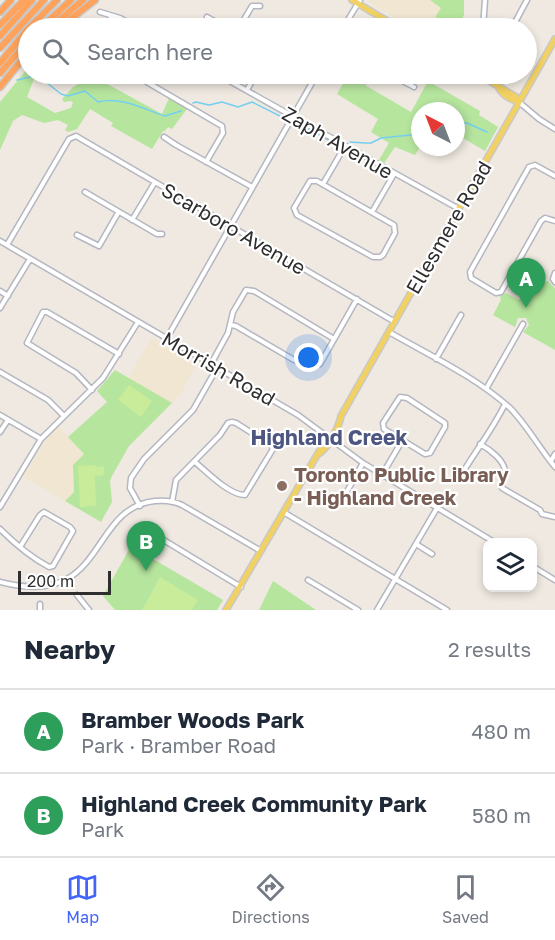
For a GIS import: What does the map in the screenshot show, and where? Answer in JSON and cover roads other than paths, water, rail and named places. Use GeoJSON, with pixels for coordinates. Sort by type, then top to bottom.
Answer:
{"type":"FeatureCollection","features":[{"type":"Feature","properties":{"kind":"highway"},"geometry":{"type":"LineString","coordinates":[[0,12],[11,0]]}},
{"type":"Feature","properties":{"kind":"highway"},"geometry":{"type":"LineString","coordinates":[[0,24],[24,0]]}},
{"type":"Feature","properties":{"kind":"highway"},"geometry":{"type":"LineString","coordinates":[[0,36],[32,0]]}},
{"type":"Feature","properties":{"kind":"highway"},"geometry":{"type":"LineString","coordinates":[[28,18],[44,0]]}},
{"type":"Feature","properties":{"kind":"highway"},"geometry":{"type":"LineString","coordinates":[[40,18],[57,0]]}},
{"type":"Feature","properties":{"kind":"highway"},"geometry":{"type":"LineString","coordinates":[[52,18],[71,0]]}},
{"type":"Feature","properties":{"kind":"highway"},"geometry":{"type":"LineString","coordinates":[[61,18],[82,0]]}},
{"type":"Feature","properties":{"kind":"highway"},"geometry":{"type":"LineString","coordinates":[[72,18],[95,0]]}},
{"type":"Feature","properties":{"kind":"highway"},"geometry":{"type":"LineString","coordinates":[[0,48],[18,28]]}},
{"type":"Feature","properties":{"kind":"highway"},"geometry":{"type":"LineString","coordinates":[[0,63],[18,42]]}},
{"type":"Feature","properties":{"kind":"highway"},"geometry":{"type":"LineString","coordinates":[[0,73],[18,52]]}},
{"type":"Feature","properties":{"kind":"highway"},"geometry":{"type":"LineString","coordinates":[[0,87],[18,64]]}},
{"type":"Feature","properties":{"kind":"main road"},"geometry":{"type":"LineString","coordinates":[[357,1],[382,18]]}},
{"type":"Feature","properties":{"kind":"main road","name":"Ellesmere Road"},"geometry":{"type":"LineString","coordinates":[[537,69],[555,39]]}},
{"type":"Feature","properties":{"kind":"main road"},"geometry":{"type":"LineString","coordinates":[[495,84],[516,97],[518,101]]}},
{"type":"Feature","properties":{"kind":"main road","name":"Ellesmere Road"},"geometry":{"type":"LineString","coordinates":[[226,610],[323,451],[528,84]]}},
{"type":"Feature","properties":{"kind":"street"},"geometry":{"type":"LineString","coordinates":[[483,18],[484,0]]}},
{"type":"Feature","properties":{"kind":"street"},"geometry":{"type":"LineString","coordinates":[[517,18],[527,0]]}},
{"type":"Feature","properties":{"kind":"street"},"geometry":{"type":"LineString","coordinates":[[348,18],[357,1]]}},
{"type":"Feature","properties":{"kind":"street"},"geometry":{"type":"LineString","coordinates":[[245,18],[252,6],[260,6]]}},
{"type":"Feature","properties":{"kind":"street"},"geometry":{"type":"LineString","coordinates":[[100,12],[116,18]]}},
{"type":"Feature","properties":{"kind":"street"},"geometry":{"type":"LineString","coordinates":[[150,84],[222,126],[224,130],[206,162]]}},
{"type":"Feature","properties":{"kind":"street","name":"Zaph Avenue"},"geometry":{"type":"LineString","coordinates":[[236,84],[459,209]]}},
{"type":"Feature","properties":{"kind":"street"},"geometry":{"type":"LineString","coordinates":[[247,90],[250,84]]}},
{"type":"Feature","properties":{"kind":"street"},"geometry":{"type":"LineString","coordinates":[[167,338],[312,84]]}},
{"type":"Feature","properties":{"kind":"street"},"geometry":{"type":"LineString","coordinates":[[408,84],[414,87]]}},
{"type":"Feature","properties":{"kind":"street"},"geometry":{"type":"LineString","coordinates":[[518,101],[555,129]]}},
{"type":"Feature","properties":{"kind":"street","name":"Scarboro Avenue"},"geometry":{"type":"LineString","coordinates":[[8,245],[69,139],[73,136],[395,322]]}},
{"type":"Feature","properties":{"kind":"street"},"geometry":{"type":"LineString","coordinates":[[164,137],[252,187]]}},
{"type":"Feature","properties":{"kind":"street"},"geometry":{"type":"LineString","coordinates":[[323,184],[345,146]]}},
{"type":"Feature","properties":{"kind":"street"},"geometry":{"type":"LineString","coordinates":[[555,176],[535,165],[529,167],[470,272],[471,278],[496,292],[501,292],[542,221],[549,218],[555,221]]}},
{"type":"Feature","properties":{"kind":"street"},"geometry":{"type":"LineString","coordinates":[[372,212],[394,174]]}},
{"type":"Feature","properties":{"kind":"street"},"geometry":{"type":"LineString","coordinates":[[310,181],[315,181],[372,212],[394,225],[396,230],[382,255],[376,258],[297,215],[294,211],[310,181]]}},
{"type":"Feature","properties":{"kind":"street"},"geometry":{"type":"LineString","coordinates":[[132,220],[155,182]]}},
{"type":"Feature","properties":{"kind":"street"},"geometry":{"type":"LineString","coordinates":[[85,192],[118,213],[157,234],[162,234]]}},
{"type":"Feature","properties":{"kind":"street"},"geometry":{"type":"LineString","coordinates":[[77,235],[99,246],[118,213]]}},
{"type":"Feature","properties":{"kind":"street","name":"Morrish Road"},"geometry":{"type":"LineString","coordinates":[[0,241],[298,415],[363,463],[486,538]]}},
{"type":"Feature","properties":{"kind":"street"},"geometry":{"type":"LineString","coordinates":[[0,309],[30,259]]}},
{"type":"Feature","properties":{"kind":"street"},"geometry":{"type":"LineString","coordinates":[[555,273],[553,279],[555,282]]}},
{"type":"Feature","properties":{"kind":"street"},"geometry":{"type":"LineString","coordinates":[[211,364],[231,325],[233,312],[246,290],[251,290],[334,339]]}},
{"type":"Feature","properties":{"kind":"street"},"geometry":{"type":"LineString","coordinates":[[0,291],[8,296]]}},
{"type":"Feature","properties":{"kind":"street"},"geometry":{"type":"LineString","coordinates":[[320,364],[357,299]]}},
{"type":"Feature","properties":{"kind":"street"},"geometry":{"type":"LineString","coordinates":[[92,390],[76,373],[27,343],[39,317],[43,312],[47,312],[119,354]]}},
{"type":"Feature","properties":{"kind":"street"},"geometry":{"type":"LineString","coordinates":[[436,359],[461,315]]}},
{"type":"Feature","properties":{"kind":"street"},"geometry":{"type":"LineString","coordinates":[[0,507],[41,439],[107,374],[139,322]]}},
{"type":"Feature","properties":{"kind":"street"},"geometry":{"type":"LineString","coordinates":[[486,389],[523,324]]}},
{"type":"Feature","properties":{"kind":"street"},"geometry":{"type":"LineString","coordinates":[[231,325],[294,360]]}},
{"type":"Feature","properties":{"kind":"street"},"geometry":{"type":"LineString","coordinates":[[389,332],[486,389],[505,404],[555,466]]}},
{"type":"Feature","properties":{"kind":"street"},"geometry":{"type":"LineString","coordinates":[[140,506],[130,488],[132,478],[144,459],[193,410],[218,368]]}},
{"type":"Feature","properties":{"kind":"street"},"geometry":{"type":"LineString","coordinates":[[0,372],[48,400],[64,415]]}},
{"type":"Feature","properties":{"kind":"street"},"geometry":{"type":"LineString","coordinates":[[400,397],[407,398],[445,423],[430,453],[425,454],[402,441],[385,431],[383,424],[400,397]]}},
{"type":"Feature","properties":{"kind":"street"},"geometry":{"type":"LineString","coordinates":[[459,480],[505,404]]}},
{"type":"Feature","properties":{"kind":"street"},"geometry":{"type":"LineString","coordinates":[[0,415],[41,439]]}},
{"type":"Feature","properties":{"kind":"street"},"geometry":{"type":"LineString","coordinates":[[0,432],[8,420]]}},
{"type":"Feature","properties":{"kind":"street"},"geometry":{"type":"LineString","coordinates":[[172,502],[176,480],[195,462],[228,423],[232,422],[271,445],[273,449],[245,495],[241,496],[222,485],[195,462]]}},
{"type":"Feature","properties":{"kind":"street"},"geometry":{"type":"LineString","coordinates":[[382,475],[402,441]]}},
{"type":"Feature","properties":{"kind":"street"},"geometry":{"type":"LineString","coordinates":[[480,444],[493,453],[503,467],[505,474],[501,484],[502,488],[540,510],[542,514],[553,517]]}},
{"type":"Feature","properties":{"kind":"street"},"geometry":{"type":"LineString","coordinates":[[551,461],[555,454]]}},
{"type":"Feature","properties":{"kind":"street"},"geometry":{"type":"LineString","coordinates":[[349,503],[345,495],[363,463]]}},
{"type":"Feature","properties":{"kind":"street"},"geometry":{"type":"LineString","coordinates":[[118,530],[127,516],[140,506],[151,502],[172,502],[187,508],[262,552]]}},
{"type":"Feature","properties":{"kind":"street"},"geometry":{"type":"LineString","coordinates":[[377,610],[437,508]]}},
{"type":"Feature","properties":{"kind":"street"},"geometry":{"type":"LineString","coordinates":[[0,529],[20,548],[29,555],[52,567],[73,531],[44,512],[20,548]]}},
{"type":"Feature","properties":{"kind":"street"},"geometry":{"type":"LineString","coordinates":[[285,513],[447,610]]}},
{"type":"Feature","properties":{"kind":"street"},"geometry":{"type":"LineString","coordinates":[[162,539],[241,587]]}},
{"type":"Feature","properties":{"kind":"street"},"geometry":{"type":"LineString","coordinates":[[416,544],[432,554]]}},
{"type":"Feature","properties":{"kind":"street"},"geometry":{"type":"LineString","coordinates":[[537,569],[555,580]]}},
{"type":"Feature","properties":{"kind":"street"},"geometry":{"type":"LineString","coordinates":[[308,580],[358,610]]}},
{"type":"Feature","properties":{"kind":"street"},"geometry":{"type":"LineString","coordinates":[[0,582],[11,589]]}},
{"type":"Feature","properties":{"kind":"street"},"geometry":{"type":"LineString","coordinates":[[70,599],[79,593],[89,610]]}},
{"type":"Feature","properties":{"kind":"street"},"geometry":{"type":"LineString","coordinates":[[40,610],[41,604]]}},
{"type":"Feature","properties":{"kind":"waterway"},"geometry":{"type":"LineString","coordinates":[[48,84],[61,94],[68,96],[85,91],[98,102],[124,102],[165,116],[181,111]]}},
{"type":"Feature","properties":{"kind":"waterway"},"geometry":{"type":"LineString","coordinates":[[193,103],[209,105],[222,102],[238,107],[252,102],[284,118]]}},
{"type":"Feature","properties":{"kind":"waterway"},"geometry":{"type":"LineString","coordinates":[[465,123],[487,132]]}},
{"type":"Feature","properties":{"kind":"waterway"},"geometry":{"type":"LineString","coordinates":[[295,125],[306,128],[336,144]]}},
{"type":"Feature","properties":{"kind":"waterway"},"geometry":{"type":"LineString","coordinates":[[350,142],[371,143],[381,138],[411,135]]}},
{"type":"Feature","properties":{"kind":"place","name":"Bramber Woods Park"},"geometry":{"type":"Point","coordinates":[526,308]}},
{"type":"Feature","properties":{"kind":"place","name":"Toronto Public Library - Highland Creek"},"geometry":{"type":"Point","coordinates":[282,486]}},
{"type":"Feature","properties":{"kind":"place","name":"Highland Creek Community Park"},"geometry":{"type":"Point","coordinates":[146,571]}},
{"type":"Feature","properties":{"kind":"district","name":"Highland Creek"},"geometry":{"type":"Point","coordinates":[329,437]}}]}
